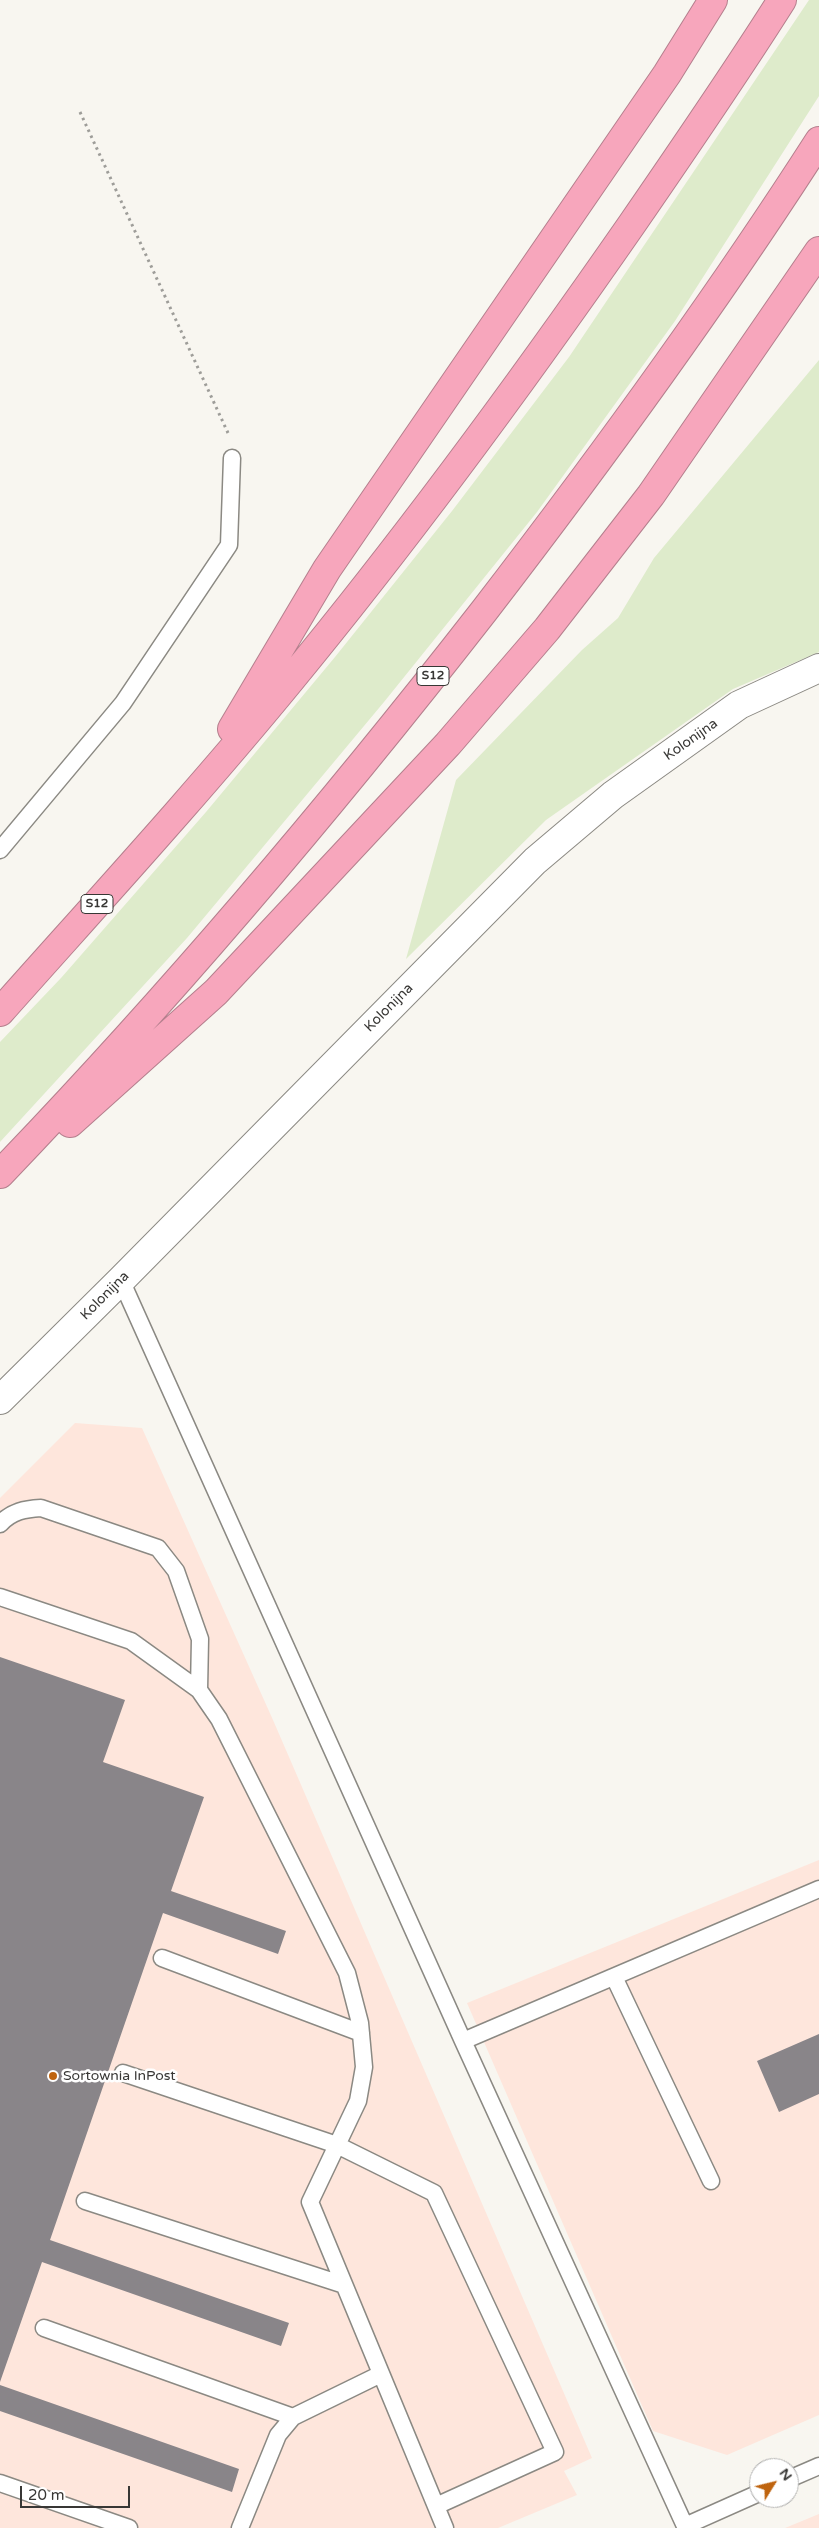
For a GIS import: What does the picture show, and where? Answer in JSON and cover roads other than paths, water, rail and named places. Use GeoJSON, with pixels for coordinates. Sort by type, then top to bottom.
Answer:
{"type":"FeatureCollection","features":[{"type":"Feature","properties":{"kind":"highway"},"geometry":{"type":"LineString","coordinates":[[192,796],[327,569],[667,74],[713,0]]}},
{"type":"Feature","properties":{"kind":"highway","name":"S12"},"geometry":{"type":"LineString","coordinates":[[0,1012],[192,796],[287,684],[366,586],[534,364],[649,199],[782,0]]}},
{"type":"Feature","properties":{"kind":"highway","name":"S12"},"geometry":{"type":"LineString","coordinates":[[0,1174],[201,954],[278,866],[420,694],[570,499],[636,408],[766,224],[819,141]]}},
{"type":"Feature","properties":{"kind":"highway"},"geometry":{"type":"LineString","coordinates":[[0,1185],[216,992],[448,744],[547,629],[651,495],[819,250]]}},
{"type":"Feature","properties":{"kind":"street","name":"Kolonijna"},"geometry":{"type":"LineString","coordinates":[[0,1400],[535,860],[613,795],[740,705],[819,668]]}},
{"type":"Feature","properties":{"kind":"lane"},"geometry":{"type":"LineString","coordinates":[[0,850],[123,703],[229,545],[232,458]]}},
{"type":"Feature","properties":{"kind":"lane"},"geometry":{"type":"LineString","coordinates":[[121,1280],[463,2041],[685,2526],[749,2497]]}},
{"type":"Feature","properties":{"kind":"lane"},"geometry":{"type":"LineString","coordinates":[[0,1524],[6,1517],[22,1509],[41,1508],[158,1548],[176,1571],[200,1639],[200,1690]]}},
{"type":"Feature","properties":{"kind":"lane"},"geometry":{"type":"LineString","coordinates":[[0,1597],[131,1641],[200,1690],[219,1719],[347,1973],[361,2033],[364,2067],[358,2100],[310,2202],[445,2528]]}},
{"type":"Feature","properties":{"kind":"lane"},"geometry":{"type":"LineString","coordinates":[[463,2041],[819,1889]]}},
{"type":"Feature","properties":{"kind":"lane"},"geometry":{"type":"LineString","coordinates":[[162,1958],[361,2033]]}},
{"type":"Feature","properties":{"kind":"lane"},"geometry":{"type":"LineString","coordinates":[[614,1976],[711,2181]]}},
{"type":"Feature","properties":{"kind":"lane"},"geometry":{"type":"LineString","coordinates":[[123,2073],[337,2145],[434,2193],[555,2452],[436,2506]]}},
{"type":"Feature","properties":{"kind":"lane"},"geometry":{"type":"LineString","coordinates":[[85,2200],[344,2285]]}},
{"type":"Feature","properties":{"kind":"lane"},"geometry":{"type":"LineString","coordinates":[[44,2328],[293,2417]]}},
{"type":"Feature","properties":{"kind":"lane"},"geometry":{"type":"LineString","coordinates":[[240,2528],[278,2435],[293,2417],[381,2374]]}},
{"type":"Feature","properties":{"kind":"lane"},"geometry":{"type":"LineString","coordinates":[[799,2475],[819,2466]]}},
{"type":"Feature","properties":{"kind":"lane"},"geometry":{"type":"LineString","coordinates":[[0,2483],[129,2528]]}},
{"type":"Feature","properties":{"kind":"place","name":"Sortownia InPost"},"geometry":{"type":"Point","coordinates":[53,2076]}}]}
